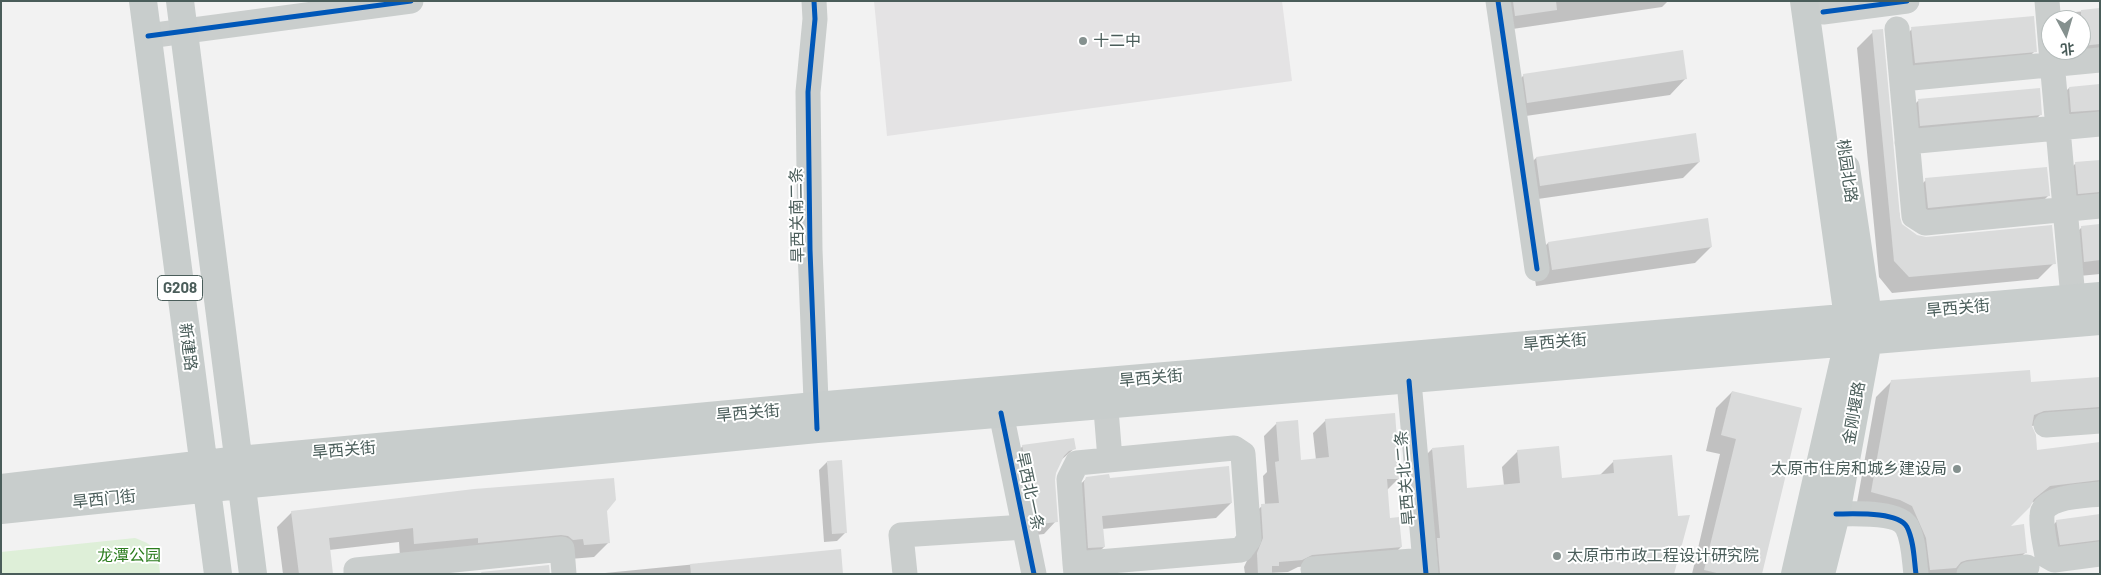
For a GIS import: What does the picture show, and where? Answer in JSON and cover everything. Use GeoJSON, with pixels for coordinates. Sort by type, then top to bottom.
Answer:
{"type":"FeatureCollection","features":[{"type":"Feature","properties":{"kind":"main road","name":"新建路"},"geometry":{"type":"LineString","coordinates":[[143,1],[218,574]]}},
{"type":"Feature","properties":{"kind":"main road","name":"G208"},"geometry":{"type":"LineString","coordinates":[[180,1],[253,574]]}},
{"type":"Feature","properties":{"kind":"main road","name":"桃园北路"},"geometry":{"type":"LineString","coordinates":[[1816,5],[1858,329]]}},
{"type":"Feature","properties":{"kind":"main road","name":"旱西关街"},"geometry":{"type":"LineString","coordinates":[[816,418],[1001,413],[1105,393],[1409,380],[1858,329],[2087,297]]}},
{"type":"Feature","properties":{"kind":"main road","name":"旱西关街"},"geometry":{"type":"LineString","coordinates":[[205,477],[240,472],[816,418],[1858,329],[2100,321]]}},
{"type":"Feature","properties":{"kind":"main road","name":"金刚堰路"},"geometry":{"type":"LineString","coordinates":[[1821,574],[1836,514],[1858,329]]}},
{"type":"Feature","properties":{"kind":"main road"},"geometry":{"type":"LineString","coordinates":[[1795,574],[1858,329]]}},
{"type":"Feature","properties":{"kind":"main road","name":"旱西门街"},"geometry":{"type":"LineString","coordinates":[[1,488],[205,477]]}},
{"type":"Feature","properties":{"kind":"main road","name":"旱西门街"},"geometry":{"type":"LineString","coordinates":[[1,510],[205,477]]}},
{"type":"Feature","properties":{"kind":"street"},"geometry":{"type":"LineString","coordinates":[[148,36],[411,1]]}},
{"type":"Feature","properties":{"kind":"street","name":"旱西关南二条"},"geometry":{"type":"LineString","coordinates":[[814,1],[815,19],[808,92],[816,418]]}},
{"type":"Feature","properties":{"kind":"street"},"geometry":{"type":"LineString","coordinates":[[1498,1],[1537,269]]}},
{"type":"Feature","properties":{"kind":"street"},"geometry":{"type":"LineString","coordinates":[[1816,5],[1907,1]]}},
{"type":"Feature","properties":{"kind":"street"},"geometry":{"type":"LineString","coordinates":[[1897,29],[1914,216],[1925,222],[2100,206]]}},
{"type":"Feature","properties":{"kind":"street"},"geometry":{"type":"LineString","coordinates":[[1902,79],[2041,57]]}},
{"type":"Feature","properties":{"kind":"street"},"geometry":{"type":"LineString","coordinates":[[2051,60],[2065,209],[2087,297]]}},
{"type":"Feature","properties":{"kind":"street"},"geometry":{"type":"LineString","coordinates":[[1907,142],[2100,124]]}},
{"type":"Feature","properties":{"kind":"street","name":"旱西关北二条"},"geometry":{"type":"LineString","coordinates":[[1409,380],[1425,567]]}},
{"type":"Feature","properties":{"kind":"street"},"geometry":{"type":"LineString","coordinates":[[1105,393],[1110,459]]}},
{"type":"Feature","properties":{"kind":"street","name":"旱西北一条"},"geometry":{"type":"LineString","coordinates":[[1001,413],[1034,574]]}},
{"type":"Feature","properties":{"kind":"street"},"geometry":{"type":"LineString","coordinates":[[2046,425],[2100,421]]}},
{"type":"Feature","properties":{"kind":"street"},"geometry":{"type":"LineString","coordinates":[[1234,448],[1243,454],[1249,539],[1241,550],[1076,569],[1069,479],[1077,463],[1234,448]]}},
{"type":"Feature","properties":{"kind":"street"},"geometry":{"type":"LineString","coordinates":[[2100,494],[2057,500],[2045,506],[2041,514],[2047,556],[2054,560],[2100,554]]}},
{"type":"Feature","properties":{"kind":"street"},"geometry":{"type":"LineString","coordinates":[[1836,514],[1882,516],[1894,518],[1906,525],[1912,539],[1916,574]]}},
{"type":"Feature","properties":{"kind":"street"},"geometry":{"type":"LineString","coordinates":[[904,574],[901,535],[1025,527]]}},
{"type":"Feature","properties":{"kind":"street"},"geometry":{"type":"LineString","coordinates":[[356,574],[356,570],[562,549],[564,574]]}},
{"type":"Feature","properties":{"kind":"street"},"geometry":{"type":"LineString","coordinates":[[1313,569],[1425,567]]}},
{"type":"Feature","properties":{"kind":"street"},"geometry":{"type":"LineString","coordinates":[[1969,574],[2027,567]]}},
{"type":"Feature","properties":{"kind":"shaded area","name":"十二中"},"geometry":{"type":"Polygon","coordinates":[[[874,1],[1282,1],[1292,81],[887,136],[874,1]]]}},
{"type":"Feature","properties":{"kind":"green space","name":"龙潭公园"},"geometry":{"type":"Polygon","coordinates":[[[135,538],[148,544],[155,550],[160,574],[1,574],[1,552],[135,538]]]}},
{"type":"Feature","properties":{"kind":"building"},"geometry":{"type":"Polygon","coordinates":[[[1513,1],[1556,1],[1557,10],[1515,16],[1513,1]]]}},
{"type":"Feature","properties":{"kind":"building"},"geometry":{"type":"Polygon","coordinates":[[[2100,8],[2100,44],[2091,45],[2091,10],[2081,10],[2100,8]]]}},
{"type":"Feature","properties":{"kind":"building"},"geometry":{"type":"Polygon","coordinates":[[[2034,16],[2037,52],[1915,63],[1911,27],[2034,16]]]}},
{"type":"Feature","properties":{"kind":"building"},"geometry":{"type":"Polygon","coordinates":[[[1883,29],[1902,224],[1917,235],[1926,237],[2052,225],[2056,264],[1909,277],[1894,261],[1872,30],[1883,29]]]}},
{"type":"Feature","properties":{"kind":"building"},"geometry":{"type":"Polygon","coordinates":[[[1683,50],[1687,79],[1527,103],[1523,74],[1683,50]]]}},
{"type":"Feature","properties":{"kind":"building"},"geometry":{"type":"Polygon","coordinates":[[[2100,84],[2100,110],[2071,112],[2069,87],[2100,84]]]}},
{"type":"Feature","properties":{"kind":"building"},"geometry":{"type":"Polygon","coordinates":[[[2040,88],[2042,115],[1920,126],[1918,99],[2040,88]]]}},
{"type":"Feature","properties":{"kind":"building"},"geometry":{"type":"Polygon","coordinates":[[[1696,133],[1700,162],[1540,186],[1536,157],[1696,133]]]}},
{"type":"Feature","properties":{"kind":"building"},"geometry":{"type":"Polygon","coordinates":[[[2100,160],[2100,192],[2078,194],[2075,162],[2100,160]]]}},
{"type":"Feature","properties":{"kind":"building"},"geometry":{"type":"Polygon","coordinates":[[[2047,167],[2050,196],[1928,208],[1925,178],[2047,167]]]}},
{"type":"Feature","properties":{"kind":"building"},"geometry":{"type":"Polygon","coordinates":[[[1708,218],[1712,247],[1552,270],[1548,242],[1708,218]]]}},
{"type":"Feature","properties":{"kind":"building"},"geometry":{"type":"Polygon","coordinates":[[[2100,224],[2100,260],[2084,262],[2081,226],[2100,224]]]}},
{"type":"Feature","properties":{"kind":"building","name":"太原市住房和城乡建设局"},"geometry":{"type":"Polygon","coordinates":[[[2030,370],[2031,382],[2100,377],[2100,407],[2044,411],[2034,415],[2032,426],[2036,435],[2037,450],[2100,442],[2100,480],[2050,486],[2034,499],[2030,507],[2011,526],[2024,524],[2027,553],[1967,560],[1961,562],[1956,568],[1930,570],[1926,538],[1912,506],[1900,500],[1871,492],[1891,380],[2030,370]]]}},
{"type":"Feature","properties":{"kind":"building"},"geometry":{"type":"Polygon","coordinates":[[[1732,391],[1802,408],[1762,574],[1721,574],[1704,570],[1736,439],[1721,435],[1732,391]]]}},
{"type":"Feature","properties":{"kind":"building"},"geometry":{"type":"Polygon","coordinates":[[[1395,413],[1400,479],[1387,479],[1390,518],[1399,517],[1402,547],[1312,555],[1302,560],[1279,562],[1279,566],[1272,566],[1272,574],[1258,574],[1257,553],[1263,538],[1261,504],[1279,503],[1275,462],[1279,461],[1276,422],[1298,420],[1301,460],[1329,457],[1325,419],[1395,413]]]}},
{"type":"Feature","properties":{"kind":"building"},"geometry":{"type":"Polygon","coordinates":[[[1074,438],[1076,449],[1069,451],[1064,456],[1056,473],[1058,522],[1039,524],[1022,445],[1074,438]]]}},
{"type":"Feature","properties":{"kind":"building"},"geometry":{"type":"Polygon","coordinates":[[[1464,445],[1467,488],[1520,483],[1517,450],[1559,446],[1562,478],[1614,473],[1613,460],[1672,455],[1678,516],[1690,515],[1674,574],[1440,574],[1437,538],[1440,538],[1432,448],[1464,445]]]}},
{"type":"Feature","properties":{"kind":"building"},"geometry":{"type":"Polygon","coordinates":[[[842,460],[847,533],[832,534],[827,461],[842,460]]]}},
{"type":"Feature","properties":{"kind":"building"},"geometry":{"type":"Polygon","coordinates":[[[1229,466],[1232,503],[1102,516],[1105,547],[1088,548],[1084,482],[1086,477],[1109,474],[1110,478],[1229,466]]]}},
{"type":"Feature","properties":{"kind":"building"},"geometry":{"type":"Polygon","coordinates":[[[614,478],[616,500],[607,511],[610,543],[584,545],[583,539],[573,540],[568,536],[561,535],[478,543],[478,538],[414,544],[413,528],[329,538],[333,574],[299,574],[291,511],[474,489],[614,478]]]}},
{"type":"Feature","properties":{"kind":"building"},"geometry":{"type":"Polygon","coordinates":[[[2100,514],[2100,540],[2060,545],[2056,520],[2100,514]]]}},
{"type":"Feature","properties":{"kind":"building"},"geometry":{"type":"Polygon","coordinates":[[[841,549],[843,574],[691,574],[690,564],[841,549]]]}},
{"type":"Feature","properties":{"kind":"building"},"geometry":{"type":"Polygon","coordinates":[[[549,565],[550,574],[482,574],[481,572],[549,565]]]}},
{"type":"Feature","properties":{"kind":"cycle path"},"geometry":{"type":"LineString","coordinates":[[148,36],[411,1]]}},
{"type":"Feature","properties":{"kind":"cycle path"},"geometry":{"type":"LineString","coordinates":[[814,1],[815,19],[808,92],[810,250],[817,429]]}},
{"type":"Feature","properties":{"kind":"cycle path"},"geometry":{"type":"LineString","coordinates":[[1498,1],[1537,269]]}},
{"type":"Feature","properties":{"kind":"cycle path"},"geometry":{"type":"LineString","coordinates":[[1823,12],[1907,1]]}},
{"type":"Feature","properties":{"kind":"cycle path"},"geometry":{"type":"LineString","coordinates":[[1409,381],[1426,574]]}},
{"type":"Feature","properties":{"kind":"cycle path"},"geometry":{"type":"LineString","coordinates":[[1001,413],[1034,574]]}},
{"type":"Feature","properties":{"kind":"cycle path"},"geometry":{"type":"LineString","coordinates":[[1836,514],[1874,514],[1894,518],[1902,522],[1907,527],[1911,538],[1916,574]]}},
{"type":"Feature","properties":{"kind":"place","name":"十二中"},"geometry":{"type":"Point","coordinates":[1083,41]}},
{"type":"Feature","properties":{"kind":"place","name":"太原市住房和城乡建设局"},"geometry":{"type":"Point","coordinates":[1957,469]}},
{"type":"Feature","properties":{"kind":"place","name":"太原市市政工程设计研究院"},"geometry":{"type":"Point","coordinates":[1557,556]}}]}
